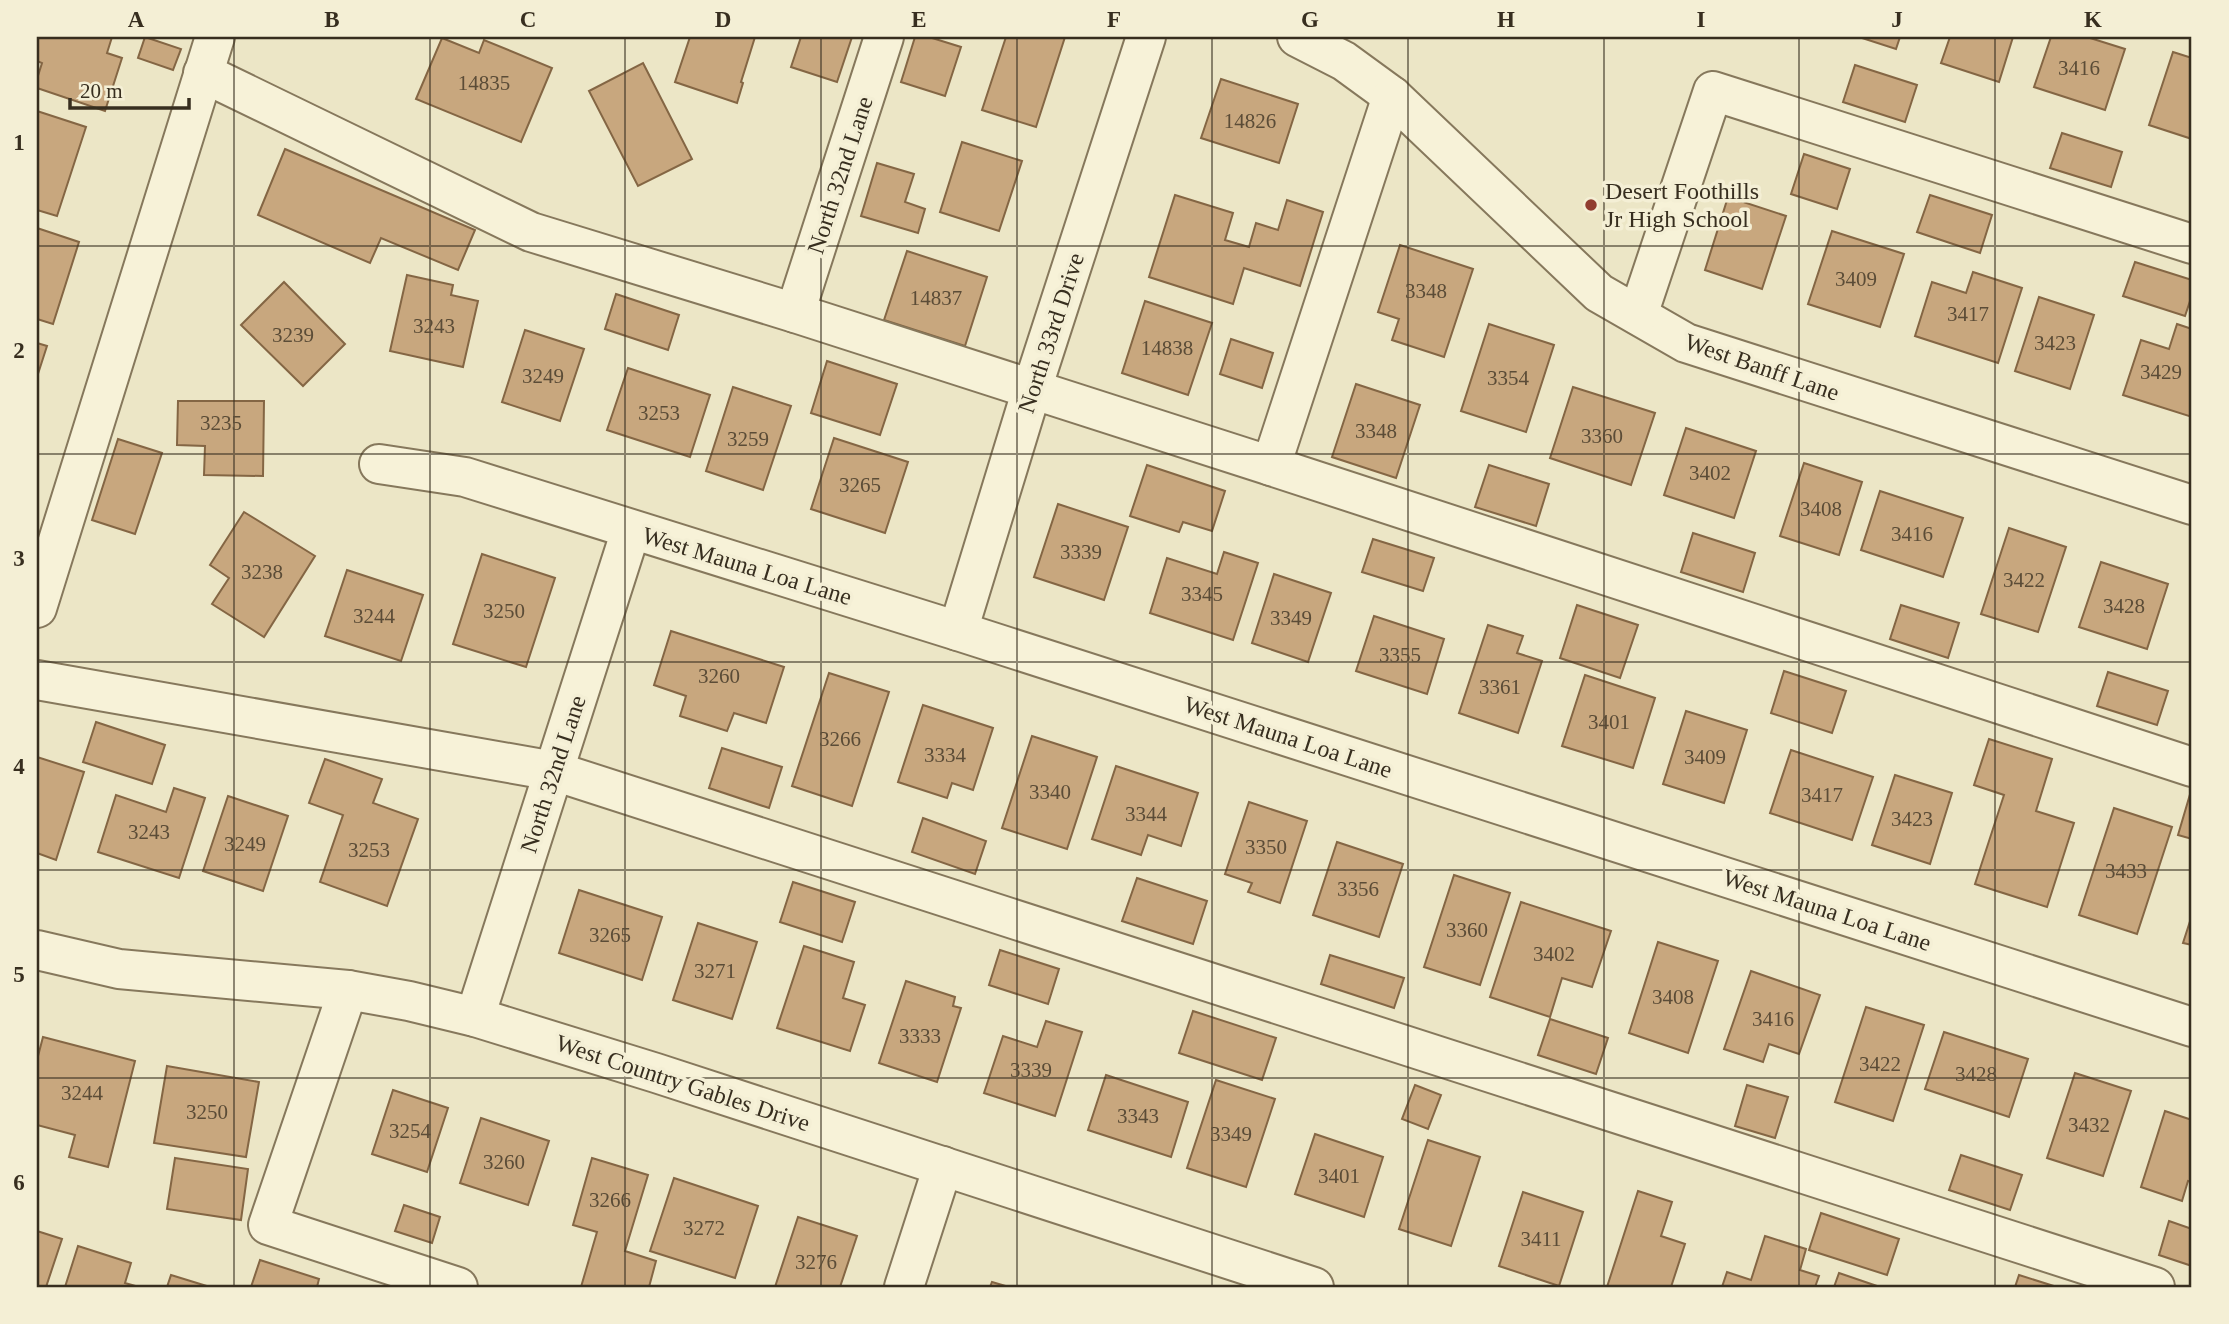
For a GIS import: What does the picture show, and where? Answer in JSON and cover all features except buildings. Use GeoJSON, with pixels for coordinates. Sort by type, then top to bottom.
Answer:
{"type":"FeatureCollection","features":[{"type":"Feature","properties":{"kind":"street"},"geometry":{"type":"LineString","coordinates":[[37,608],[215,37]]}},
{"type":"Feature","properties":{"kind":"street","name":"North 32nd Lane"},"geometry":{"type":"LineString","coordinates":[[795,313],[884,37]]}},
{"type":"Feature","properties":{"kind":"street","name":"North 33rd Drive"},"geometry":{"type":"LineString","coordinates":[[958,631],[1032,389],[1146,37]]}},
{"type":"Feature","properties":{"kind":"street","name":"West Banff Lane"},"geometry":{"type":"LineString","coordinates":[[1297,37],[1344,61],[1392,96],[1599,293],[1686,343],[2192,505]]}},
{"type":"Feature","properties":{"kind":"street"},"geometry":{"type":"LineString","coordinates":[[203,73],[531,232],[1032,389],[2192,767]]}},
{"type":"Feature","properties":{"kind":"street"},"geometry":{"type":"LineString","coordinates":[[1638,315],[1713,91],[2192,244]]}},
{"type":"Feature","properties":{"kind":"street"},"geometry":{"type":"LineString","coordinates":[[1271,466],[1392,96]]}},
{"type":"Feature","properties":{"kind":"street","name":"West Mauna Loa Lane"},"geometry":{"type":"LineString","coordinates":[[379,464],[465,477],[958,631],[2192,1027]]}},
{"type":"Feature","properties":{"kind":"street","name":"North 32nd Lane"},"geometry":{"type":"LineString","coordinates":[[475,1017],[631,530]]}},
{"type":"Feature","properties":{"kind":"street"},"geometry":{"type":"LineString","coordinates":[[37,680],[554,771],[2155,1287]]}},
{"type":"Feature","properties":{"kind":"street","name":"West Country Gables Drive"},"geometry":{"type":"LineString","coordinates":[[37,950],[119,969],[348,990],[475,1017],[656,1073],[1314,1287]]}},
{"type":"Feature","properties":{"kind":"street"},"geometry":{"type":"LineString","coordinates":[[348,990],[268,1225],[458,1287]]}},
{"type":"Feature","properties":{"kind":"street"},"geometry":{"type":"LineString","coordinates":[[904,1287],[943,1166]]}},
{"type":"Feature","properties":{"kind":"place","name":"Desert Foothills Jr High School"},"geometry":{"type":"Point","coordinates":[1591,205]}}]}
